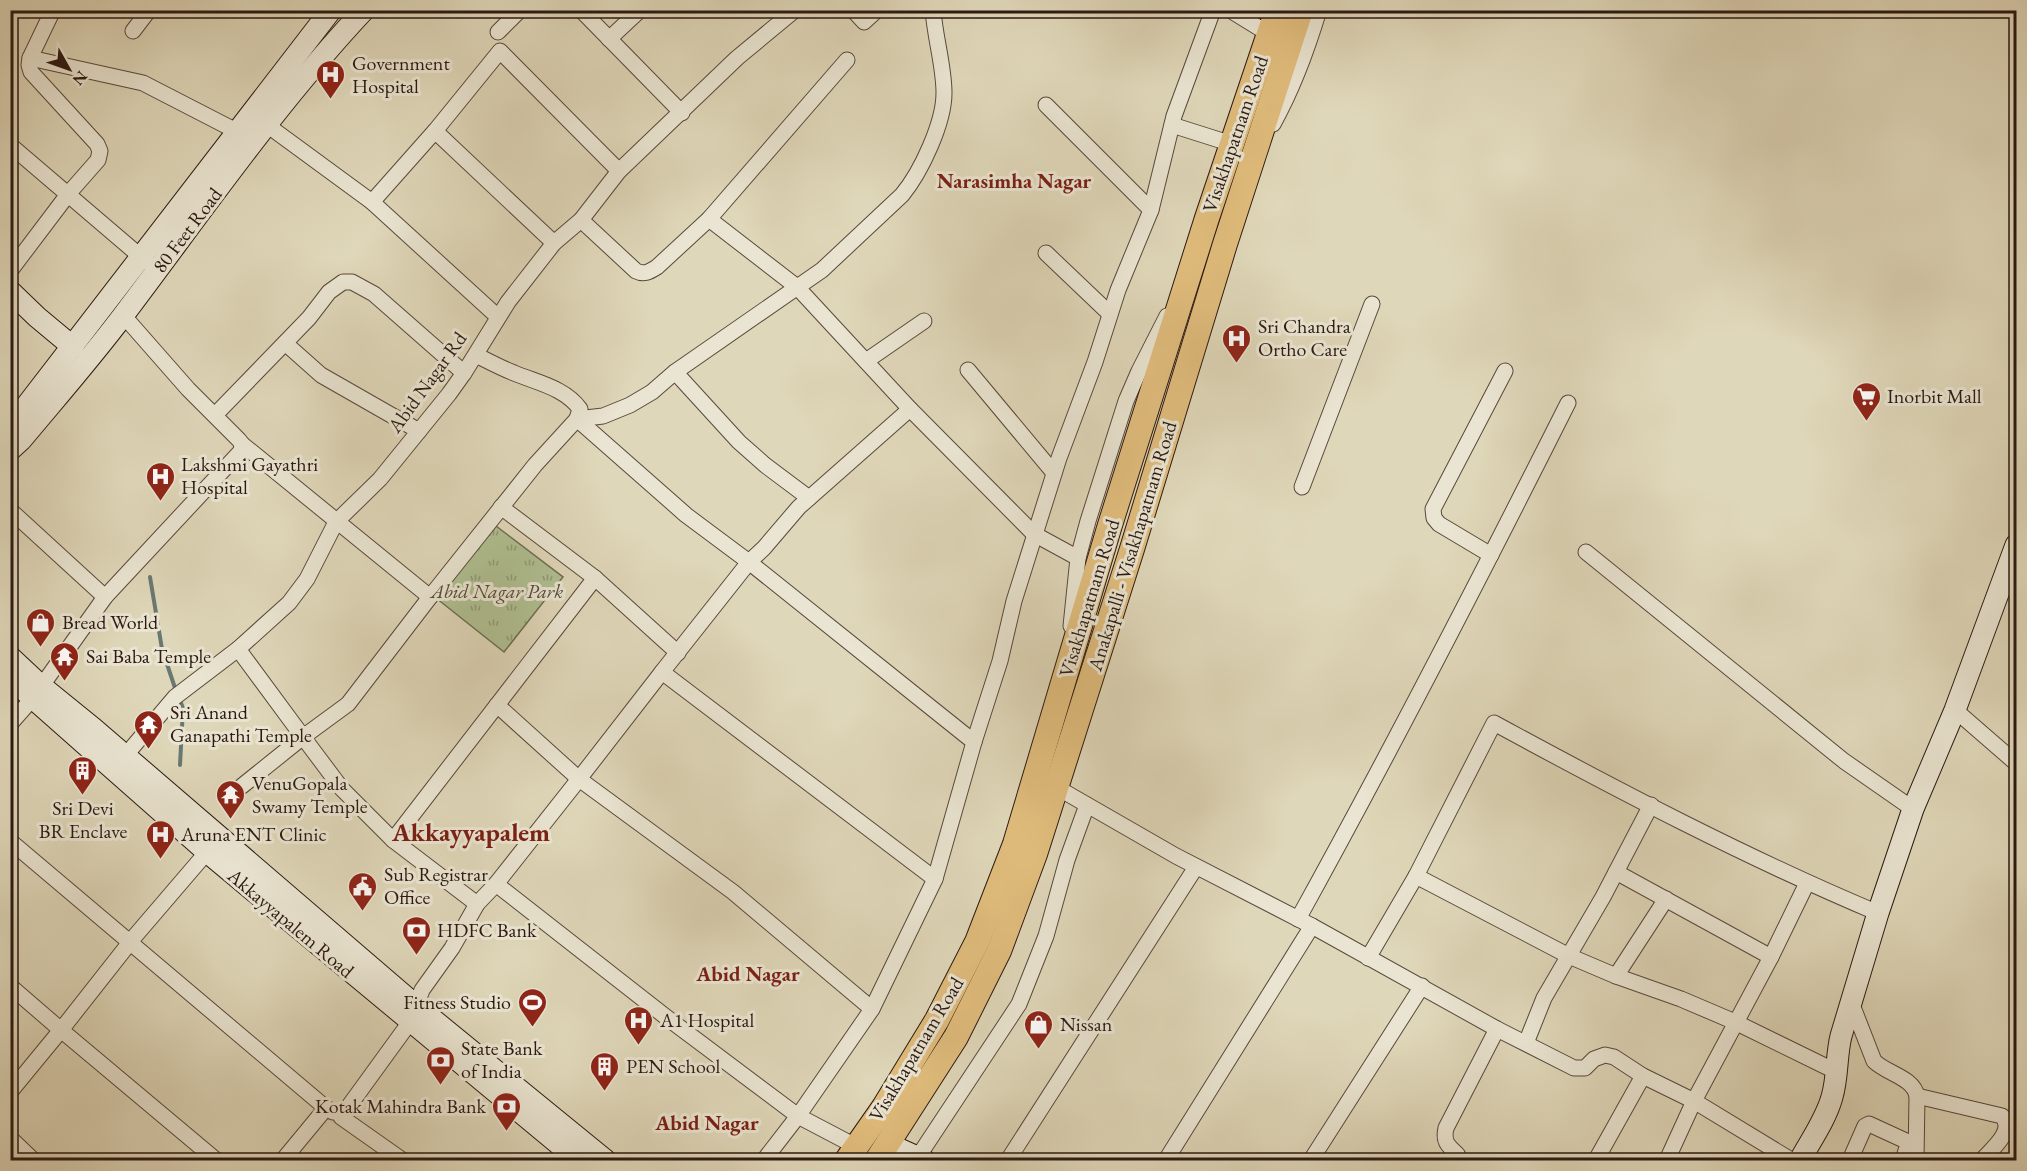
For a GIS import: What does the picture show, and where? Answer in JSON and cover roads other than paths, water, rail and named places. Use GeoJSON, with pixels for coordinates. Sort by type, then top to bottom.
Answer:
{"type":"FeatureCollection","features":[{"type":"Feature","properties":{"kind":"main road","name":"80 Feet Road"},"geometry":{"type":"LineString","coordinates":[[253,132],[331,10]]}},
{"type":"Feature","properties":{"kind":"main road","name":"80 Feet Road"},"geometry":{"type":"LineString","coordinates":[[10,427],[73,347],[149,264],[253,132],[364,10]]}},
{"type":"Feature","properties":{"kind":"main road","name":"Visakhapatnam Road"},"geometry":{"type":"LineString","coordinates":[[852,1154],[937,1020],[977,942],[1015,844],[1191,268],[1277,10]]}},
{"type":"Feature","properties":{"kind":"main road","name":"Anakapalli - Visakhapatnam Road"},"geometry":{"type":"LineString","coordinates":[[882,1152],[956,1037],[999,951],[1035,854],[1300,10]]}},
{"type":"Feature","properties":{"kind":"main road","name":"80 Feet Road"},"geometry":{"type":"LineString","coordinates":[[10,450],[21,440],[123,315],[149,264]]}},
{"type":"Feature","properties":{"kind":"main road"},"geometry":{"type":"LineString","coordinates":[[10,291],[73,347]]}},
{"type":"Feature","properties":{"kind":"main road"},"geometry":{"type":"LineString","coordinates":[[1798,1160],[1829,1106],[1833,1094],[1836,1053],[1878,913],[1913,809],[1955,710],[2016,545]]}},
{"type":"Feature","properties":{"kind":"main road","name":"Akkayyapalem Road"},"geometry":{"type":"LineString","coordinates":[[10,657],[37,692],[207,852],[413,1013],[578,1161]]}},
{"type":"Feature","properties":{"kind":"main road","name":"Akkayyapalem Road"},"geometry":{"type":"LineString","coordinates":[[10,678],[37,692]]}},
{"type":"Feature","properties":{"kind":"main road"},"geometry":{"type":"LineString","coordinates":[[37,692],[125,756],[413,1013],[605,1161]]}},
{"type":"Feature","properties":{"kind":"main road"},"geometry":{"type":"LineString","coordinates":[[882,1152],[919,1160]]}},
{"type":"Feature","properties":{"kind":"street"},"geometry":{"type":"LineString","coordinates":[[10,271],[69,193],[98,160],[100,151],[97,144],[31,72],[30,58],[53,10]]}},
{"type":"Feature","properties":{"kind":"street"},"geometry":{"type":"LineString","coordinates":[[133,31],[149,10]]}},
{"type":"Feature","properties":{"kind":"street"},"geometry":{"type":"LineString","coordinates":[[498,32],[520,10]]}},
{"type":"Feature","properties":{"kind":"street"},"geometry":{"type":"LineString","coordinates":[[581,10],[682,113]]}},
{"type":"Feature","properties":{"kind":"street"},"geometry":{"type":"LineString","coordinates":[[609,39],[640,10]]}},
{"type":"Feature","properties":{"kind":"street","name":"Abid Nagar Rd"},"geometry":{"type":"LineString","coordinates":[[125,756],[179,694],[238,649],[289,603],[307,579],[336,522],[380,479],[464,373],[498,317],[554,243],[581,220],[619,171],[737,58],[795,10]]}},
{"type":"Feature","properties":{"kind":"street"},"geometry":{"type":"LineString","coordinates":[[853,10],[864,22],[877,10]]}},
{"type":"Feature","properties":{"kind":"street"},"geometry":{"type":"LineString","coordinates":[[577,419],[603,416],[630,405],[652,392],[675,372],[822,270],[902,195],[913,181],[943,111],[944,78],[933,10]]}},
{"type":"Feature","properties":{"kind":"street"},"geometry":{"type":"LineString","coordinates":[[764,1161],[872,1009],[935,879],[974,742],[1000,662],[1014,601],[1034,534],[1118,290],[1151,210],[1172,125],[1213,10]]}},
{"type":"Feature","properties":{"kind":"street"},"geometry":{"type":"LineString","coordinates":[[1230,10],[1269,34]]}},
{"type":"Feature","properties":{"kind":"street"},"geometry":{"type":"LineString","coordinates":[[1250,168],[1287,96],[1307,49],[1319,10]]}},
{"type":"Feature","properties":{"kind":"street"},"geometry":{"type":"LineString","coordinates":[[372,202],[435,131],[500,51],[619,171]]}},
{"type":"Feature","properties":{"kind":"street"},"geometry":{"type":"LineString","coordinates":[[30,58],[143,83],[253,132],[372,202],[498,317]]}},
{"type":"Feature","properties":{"kind":"street"},"geometry":{"type":"LineString","coordinates":[[581,220],[636,271],[642,274],[657,267],[709,219],[847,60]]}},
{"type":"Feature","properties":{"kind":"street"},"geometry":{"type":"LineString","coordinates":[[1046,105],[1151,210]]}},
{"type":"Feature","properties":{"kind":"street"},"geometry":{"type":"LineString","coordinates":[[1172,125],[1232,144]]}},
{"type":"Feature","properties":{"kind":"street"},"geometry":{"type":"LineString","coordinates":[[435,131],[554,243]]}},
{"type":"Feature","properties":{"kind":"street"},"geometry":{"type":"LineString","coordinates":[[10,145],[69,193],[149,264]]}},
{"type":"Feature","properties":{"kind":"street"},"geometry":{"type":"LineString","coordinates":[[709,219],[797,287],[910,409],[1034,534],[1078,558]]}},
{"type":"Feature","properties":{"kind":"street"},"geometry":{"type":"LineString","coordinates":[[1046,254],[1110,314]]}},
{"type":"Feature","properties":{"kind":"street"},"geometry":{"type":"LineString","coordinates":[[1068,666],[1078,558],[1088,521],[1126,400],[1191,268]]}},
{"type":"Feature","properties":{"kind":"street"},"geometry":{"type":"LineString","coordinates":[[214,415],[309,318],[329,292],[343,282],[352,282],[383,301],[464,373]]}},
{"type":"Feature","properties":{"kind":"street"},"geometry":{"type":"LineString","coordinates":[[1302,487],[1372,304]]}},
{"type":"Feature","properties":{"kind":"street"},"geometry":{"type":"LineString","coordinates":[[123,315],[188,389],[242,444],[430,597]]}},
{"type":"Feature","properties":{"kind":"street"},"geometry":{"type":"LineString","coordinates":[[866,361],[924,321]]}},
{"type":"Feature","properties":{"kind":"street"},"geometry":{"type":"LineString","coordinates":[[285,343],[321,375],[418,431]]}},
{"type":"Feature","properties":{"kind":"street"},"geometry":{"type":"LineString","coordinates":[[242,786],[348,704],[501,507],[577,419],[580,409],[573,399],[476,355]]}},
{"type":"Feature","properties":{"kind":"street"},"geometry":{"type":"LineString","coordinates":[[968,370],[1054,473]]}},
{"type":"Feature","properties":{"kind":"street"},"geometry":{"type":"LineString","coordinates":[[1491,555],[1439,524],[1434,518],[1433,509],[1505,371]]}},
{"type":"Feature","properties":{"kind":"street"},"geometry":{"type":"LineString","coordinates":[[675,372],[739,442],[809,498]]}},
{"type":"Feature","properties":{"kind":"street"},"geometry":{"type":"LineString","coordinates":[[1166,1161],[1305,922],[1422,685],[1568,403]]}},
{"type":"Feature","properties":{"kind":"street"},"geometry":{"type":"LineString","coordinates":[[341,1117],[413,1013],[422,990],[452,948],[477,904],[496,884],[749,562],[809,498],[910,409]]}},
{"type":"Feature","properties":{"kind":"street"},"geometry":{"type":"LineString","coordinates":[[577,419],[686,515],[749,562],[974,742]]}},
{"type":"Feature","properties":{"kind":"street"},"geometry":{"type":"LineString","coordinates":[[10,724],[37,692],[105,597],[236,457],[241,451],[242,444]]}},
{"type":"Feature","properties":{"kind":"street"},"geometry":{"type":"LineString","coordinates":[[501,507],[595,578],[678,653]]}},
{"type":"Feature","properties":{"kind":"street"},"geometry":{"type":"LineString","coordinates":[[10,510],[105,597]]}},
{"type":"Feature","properties":{"kind":"street"},"geometry":{"type":"LineString","coordinates":[[1586,552],[1844,761],[1913,809]]}},
{"type":"Feature","properties":{"kind":"street"},"geometry":{"type":"LineString","coordinates":[[393,840],[595,578]]}},
{"type":"Feature","properties":{"kind":"street"},"geometry":{"type":"LineString","coordinates":[[238,649],[342,789],[393,840],[477,904]]}},
{"type":"Feature","properties":{"kind":"street"},"geometry":{"type":"LineString","coordinates":[[662,672],[935,879]]}},
{"type":"Feature","properties":{"kind":"street"},"geometry":{"type":"LineString","coordinates":[[497,705],[579,779],[733,892],[872,1009]]}},
{"type":"Feature","properties":{"kind":"street"},"geometry":{"type":"LineString","coordinates":[[1955,710],[2016,763]]}},
{"type":"Feature","properties":{"kind":"street"},"geometry":{"type":"LineString","coordinates":[[1368,958],[1416,876],[1494,723],[1651,806],[1807,883],[1878,913]]}},
{"type":"Feature","properties":{"kind":"street"},"geometry":{"type":"LineString","coordinates":[[1056,787],[1196,867],[1305,922],[1497,1029],[1574,1068],[1585,1068],[1594,1059],[1605,1055],[1614,1057],[1643,1076],[1694,1101],[1798,1160]]}},
{"type":"Feature","properties":{"kind":"street"},"geometry":{"type":"LineString","coordinates":[[919,1160],[1018,1004],[1046,936],[1067,860],[1087,805]]}},
{"type":"Feature","properties":{"kind":"street"},"geometry":{"type":"LineString","coordinates":[[1526,1043],[1544,998],[1651,806]]}},
{"type":"Feature","properties":{"kind":"street"},"geometry":{"type":"LineString","coordinates":[[10,841],[326,1108],[402,1161]]}},
{"type":"Feature","properties":{"kind":"street"},"geometry":{"type":"LineString","coordinates":[[10,1092],[207,852]]}},
{"type":"Feature","properties":{"kind":"street"},"geometry":{"type":"LineString","coordinates":[[1008,1161],[1196,867]]}},
{"type":"Feature","properties":{"kind":"street"},"geometry":{"type":"LineString","coordinates":[[1616,872],[1771,957]]}},
{"type":"Feature","properties":{"kind":"street"},"geometry":{"type":"LineString","coordinates":[[1416,876],[1569,956],[1616,976],[1670,994],[1835,1071]]}},
{"type":"Feature","properties":{"kind":"street"},"geometry":{"type":"LineString","coordinates":[[1666,1161],[1734,1022],[1771,957],[1807,883]]}},
{"type":"Feature","properties":{"kind":"street"},"geometry":{"type":"LineString","coordinates":[[496,884],[666,1017],[852,1154]]}},
{"type":"Feature","properties":{"kind":"street"},"geometry":{"type":"LineString","coordinates":[[1616,976],[1666,899]]}},
{"type":"Feature","properties":{"kind":"street"},"geometry":{"type":"LineString","coordinates":[[10,986],[216,1161]]}},
{"type":"Feature","properties":{"kind":"street"},"geometry":{"type":"LineString","coordinates":[[1311,1161],[1422,986]]}},
{"type":"Feature","properties":{"kind":"street"},"geometry":{"type":"LineString","coordinates":[[1851,1002],[1874,1061],[1881,1069],[1910,1083],[1915,1088],[1917,1096],[1916,1161]]}},
{"type":"Feature","properties":{"kind":"street"},"geometry":{"type":"LineString","coordinates":[[1459,1158],[1445,1143],[1446,1128],[1497,1029]]}},
{"type":"Feature","properties":{"kind":"street"},"geometry":{"type":"LineString","coordinates":[[1596,1161],[1643,1076]]}},
{"type":"Feature","properties":{"kind":"street"},"geometry":{"type":"LineString","coordinates":[[1917,1096],[2002,1116],[2007,1124],[2002,1137],[1982,1161]]}},
{"type":"Feature","properties":{"kind":"street"},"geometry":{"type":"LineString","coordinates":[[283,1161],[326,1108]]}},
{"type":"Feature","properties":{"kind":"street"},"geometry":{"type":"LineString","coordinates":[[1850,1161],[1865,1126],[1869,1124],[1906,1141],[1908,1144],[1903,1161]]}},
{"type":"Feature","properties":{"kind":"street"},"geometry":{"type":"LineString","coordinates":[[10,1138],[33,1161]]}},
{"type":"Feature","properties":{"kind":"waterway"},"geometry":{"type":"LineString","coordinates":[[150,577],[162,649],[176,691]]}},
{"type":"Feature","properties":{"kind":"waterway"},"geometry":{"type":"LineString","coordinates":[[179,698],[183,708],[180,765]]}},
{"type":"Feature","properties":{"kind":"place","name":"Government Hospital"},"geometry":{"type":"Point","coordinates":[331,100]}},
{"type":"Feature","properties":{"kind":"place","name":"Sri Chandra Ortho Care"},"geometry":{"type":"Point","coordinates":[1237,364]}},
{"type":"Feature","properties":{"kind":"place","name":"Inorbit Mall"},"geometry":{"type":"Point","coordinates":[1866,422]}},
{"type":"Feature","properties":{"kind":"place","name":"Lakshmi Gayathri Hospital"},"geometry":{"type":"Point","coordinates":[160,502]}},
{"type":"Feature","properties":{"kind":"place","name":"Bread World"},"geometry":{"type":"Point","coordinates":[41,648]}},
{"type":"Feature","properties":{"kind":"place","name":"Sai Baba Temple"},"geometry":{"type":"Point","coordinates":[65,682]}},
{"type":"Feature","properties":{"kind":"place","name":"Sri Anand Ganapathi Temple"},"geometry":{"type":"Point","coordinates":[149,750]}},
{"type":"Feature","properties":{"kind":"place","name":"Sri Devi BR Enclave"},"geometry":{"type":"Point","coordinates":[83,796]}},
{"type":"Feature","properties":{"kind":"place","name":"VenuGopala Swamy Temple"},"geometry":{"type":"Point","coordinates":[231,820]}},
{"type":"Feature","properties":{"kind":"place","name":"Aruna ENT Clinic"},"geometry":{"type":"Point","coordinates":[160,860]}},
{"type":"Feature","properties":{"kind":"place","name":"Sub Registrar Office"},"geometry":{"type":"Point","coordinates":[363,912]}},
{"type":"Feature","properties":{"kind":"place","name":"HDFC Bank"},"geometry":{"type":"Point","coordinates":[416,956]}},
{"type":"Feature","properties":{"kind":"place","name":"Fitness Studio"},"geometry":{"type":"Point","coordinates":[532,1028]}},
{"type":"Feature","properties":{"kind":"place","name":"A1 Hospital"},"geometry":{"type":"Point","coordinates":[639,1046]}},
{"type":"Feature","properties":{"kind":"place","name":"Nissan"},"geometry":{"type":"Point","coordinates":[1039,1050]}},
{"type":"Feature","properties":{"kind":"place","name":"State Bank of India"},"geometry":{"type":"Point","coordinates":[440,1086]}},
{"type":"Feature","properties":{"kind":"place","name":"PEN School"},"geometry":{"type":"Point","coordinates":[605,1092]}},
{"type":"Feature","properties":{"kind":"place","name":"Kotak Mahindra Bank"},"geometry":{"type":"Point","coordinates":[507,1132]}},
{"type":"Feature","properties":{"kind":"district","name":"Narasimha Nagar"},"geometry":{"type":"Point","coordinates":[1014,181]}},
{"type":"Feature","properties":{"kind":"district","name":"Akkayyapalem"},"geometry":{"type":"Point","coordinates":[471,832]}},
{"type":"Feature","properties":{"kind":"district","name":"Abid Nagar"},"geometry":{"type":"Point","coordinates":[748,974]}},
{"type":"Feature","properties":{"kind":"district","name":"Abid Nagar"},"geometry":{"type":"Point","coordinates":[707,1123]}},
{"type":"Feature","properties":{"kind":"park label","name":"Abid Nagar Park"},"geometry":{"type":"Point","coordinates":[497,591]}}]}
